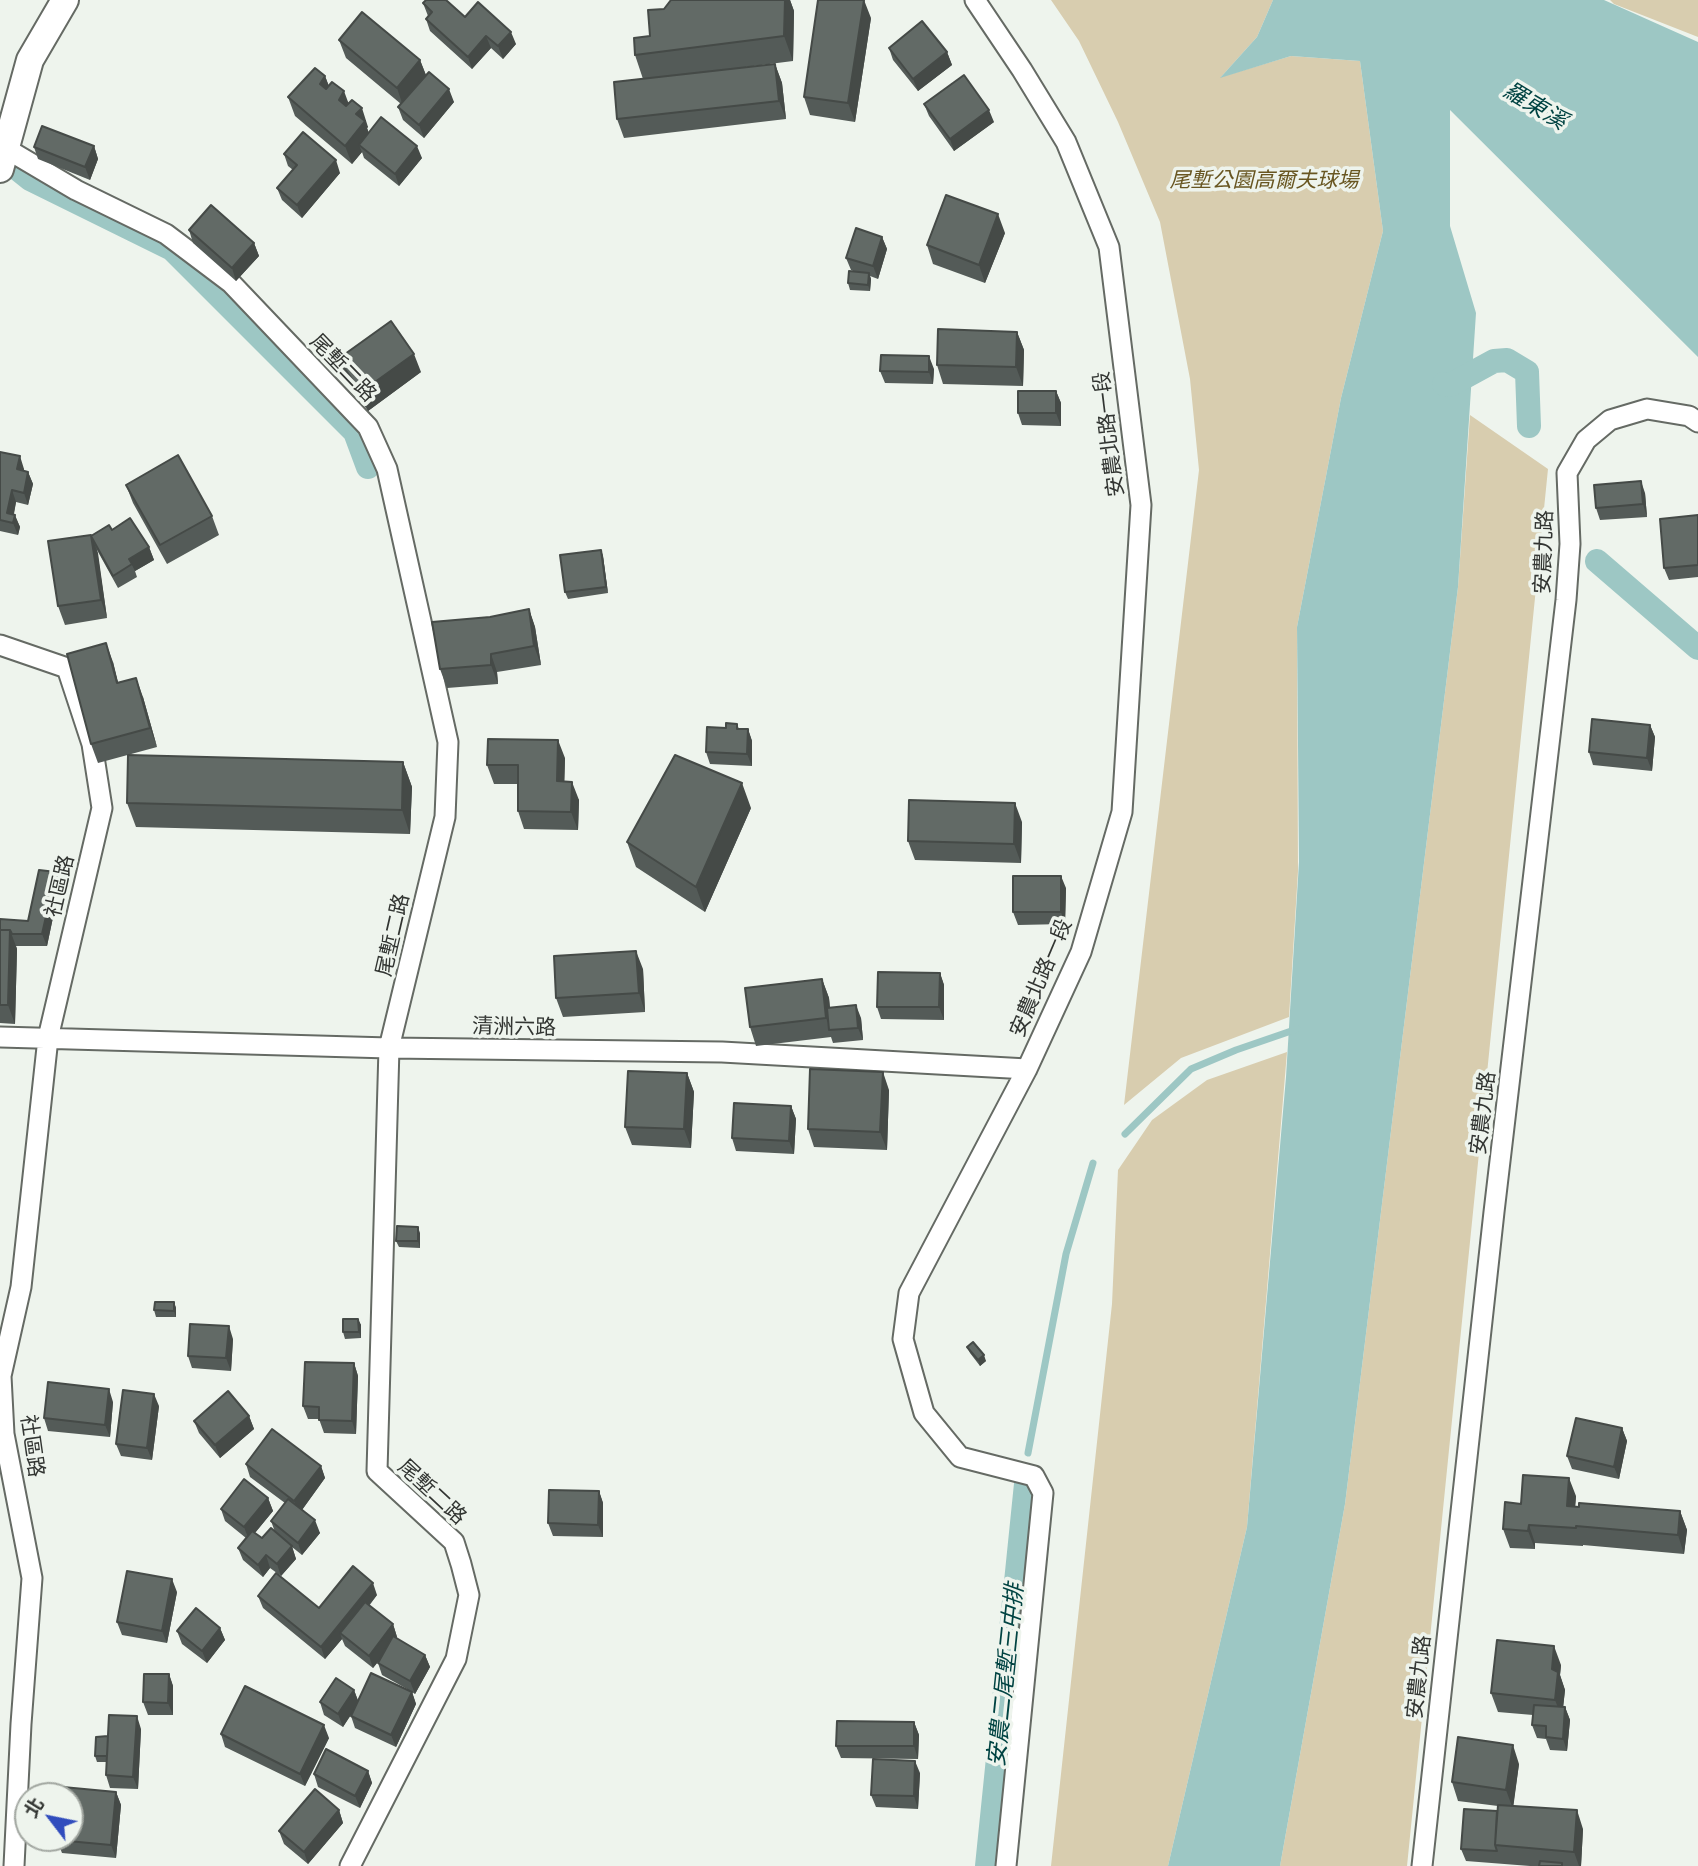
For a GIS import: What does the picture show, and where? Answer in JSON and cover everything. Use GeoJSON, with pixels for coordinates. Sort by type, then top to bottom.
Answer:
{"type":"FeatureCollection","features":[{"type":"Feature","properties":{"kind":"main road"},"geometry":{"type":"LineString","coordinates":[[2,153],[30,60],[65,0]]}},
{"type":"Feature","properties":{"kind":"street","name":"安農北路一段"},"geometry":{"type":"LineString","coordinates":[[975,0],[1066,142],[1110,247],[1141,505],[1122,812],[1081,952],[1027,1069],[909,1293],[903,1339],[924,1413],[960,1457],[1034,1476],[1043,1493],[1006,1866]]}},
{"type":"Feature","properties":{"kind":"street","name":"尾塹二路"},"geometry":{"type":"LineString","coordinates":[[2,153],[166,234],[232,283],[368,427],[387,469],[447,742],[445,817],[389,1048],[377,1471],[454,1542],[469,1595],[456,1659],[350,1866]]}},
{"type":"Feature","properties":{"kind":"street","name":"安農九路"},"geometry":{"type":"LineString","coordinates":[[1422,1866],[1491,1240],[1566,600],[1570,544],[1567,473],[1586,440],[1610,420],[1647,408],[1689,416],[1698,422]]}},
{"type":"Feature","properties":{"kind":"street","name":"社區路"},"geometry":{"type":"LineString","coordinates":[[0,645],[67,668],[92,744],[102,808],[48,1038],[21,1287],[1,1376],[4,1434],[32,1578],[14,1866]]}},
{"type":"Feature","properties":{"kind":"street","name":"清洲六路"},"geometry":{"type":"LineString","coordinates":[[0,1037],[389,1048],[722,1052],[1027,1069]]}},
{"type":"Feature","properties":{"kind":"green space","name":"尾塹公園高爾夫球場"},"geometry":{"type":"Polygon","coordinates":[[[1051,0],[1273,0],[1257,37],[1221,77],[1291,56],[1360,61],[1383,231],[1341,398],[1297,627],[1298,871],[1289,1017],[1181,1058],[1124,1105],[1199,470],[1190,379],[1160,222],[1118,122],[1079,41],[1051,0]]]}},
{"type":"Feature","properties":{"kind":"green space"},"geometry":{"type":"Polygon","coordinates":[[[1610,0],[1698,0],[1698,37],[1614,4],[1610,0]]]}},
{"type":"Feature","properties":{"kind":"green space"},"geometry":{"type":"Polygon","coordinates":[[[1470,415],[1548,469],[1407,1866],[1280,1866],[1345,1504],[1458,587],[1470,415]]]}},
{"type":"Feature","properties":{"kind":"green space"},"geometry":{"type":"Polygon","coordinates":[[[1287,1052],[1247,1527],[1168,1866],[1051,1866],[1112,1304],[1118,1170],[1152,1120],[1207,1080],[1287,1052]]]}},
{"type":"Feature","properties":{"kind":"water","name":"羅東溪"},"geometry":{"type":"Polygon","coordinates":[[[1273,0],[1604,0],[1698,42],[1698,357],[1450,110],[1450,226],[1476,313],[1458,587],[1345,1504],[1280,1866],[1168,1866],[1247,1527],[1286,1077],[1299,862],[1297,627],[1341,398],[1383,231],[1360,61],[1291,56],[1220,78],[1257,37],[1273,0]]]}},
{"type":"Feature","properties":{"kind":"building"},"geometry":{"type":"Polygon","coordinates":[[[426,0],[446,0],[465,17],[478,2],[511,32],[498,46],[486,36],[468,57],[426,19],[432,12],[423,3],[426,0]]]}},
{"type":"Feature","properties":{"kind":"building"},"geometry":{"type":"Polygon","coordinates":[[[671,0],[785,0],[784,36],[635,55],[634,38],[650,36],[648,10],[664,9],[671,0]]]}},
{"type":"Feature","properties":{"kind":"building"},"geometry":{"type":"Polygon","coordinates":[[[818,0],[864,0],[848,103],[804,97],[818,0]]]}},
{"type":"Feature","properties":{"kind":"building"},"geometry":{"type":"Polygon","coordinates":[[[362,12],[420,60],[397,88],[339,40],[362,12]]]}},
{"type":"Feature","properties":{"kind":"building"},"geometry":{"type":"Polygon","coordinates":[[[922,21],[947,52],[913,79],[889,48],[922,21]]]}},
{"type":"Feature","properties":{"kind":"building"},"geometry":{"type":"Polygon","coordinates":[[[775,64],[779,101],[617,119],[614,82],[775,64]]]}},
{"type":"Feature","properties":{"kind":"building"},"geometry":{"type":"Polygon","coordinates":[[[315,68],[325,76],[320,84],[326,89],[332,82],[344,91],[339,100],[346,106],[352,100],[362,108],[356,114],[365,121],[345,146],[288,97],[315,68]]]}},
{"type":"Feature","properties":{"kind":"building"},"geometry":{"type":"Polygon","coordinates":[[[429,72],[449,89],[419,125],[398,107],[429,72]]]}},
{"type":"Feature","properties":{"kind":"building"},"geometry":{"type":"Polygon","coordinates":[[[964,75],[989,110],[950,139],[924,104],[964,75]]]}},
{"type":"Feature","properties":{"kind":"building"},"geometry":{"type":"Polygon","coordinates":[[[381,117],[417,146],[395,174],[359,145],[381,117]]]}},
{"type":"Feature","properties":{"kind":"building"},"geometry":{"type":"Polygon","coordinates":[[[42,126],[94,146],[85,167],[34,147],[42,126]]]}},
{"type":"Feature","properties":{"kind":"building"},"geometry":{"type":"Polygon","coordinates":[[[303,132],[336,160],[297,205],[277,188],[297,165],[284,154],[303,132]]]}},
{"type":"Feature","properties":{"kind":"building"},"geometry":{"type":"Polygon","coordinates":[[[946,195],[998,214],[979,265],[927,245],[946,195]]]}},
{"type":"Feature","properties":{"kind":"building"},"geometry":{"type":"Polygon","coordinates":[[[211,205],[254,243],[232,268],[189,230],[211,205]]]}},
{"type":"Feature","properties":{"kind":"building"},"geometry":{"type":"Polygon","coordinates":[[[856,228],[882,237],[873,266],[846,258],[856,228]]]}},
{"type":"Feature","properties":{"kind":"building"},"geometry":{"type":"Polygon","coordinates":[[[849,271],[869,273],[868,285],[848,283],[849,271]]]}},
{"type":"Feature","properties":{"kind":"building"},"geometry":{"type":"Polygon","coordinates":[[[391,321],[414,354],[361,392],[338,359],[391,321]]]}},
{"type":"Feature","properties":{"kind":"building"},"geometry":{"type":"Polygon","coordinates":[[[938,329],[1017,332],[1016,367],[937,365],[938,329]]]}},
{"type":"Feature","properties":{"kind":"building"},"geometry":{"type":"Polygon","coordinates":[[[881,355],[929,356],[929,372],[880,371],[881,355]]]}},
{"type":"Feature","properties":{"kind":"building"},"geometry":{"type":"Polygon","coordinates":[[[1018,391],[1056,391],[1056,413],[1018,413],[1018,391]]]}},
{"type":"Feature","properties":{"kind":"building"},"geometry":{"type":"Polygon","coordinates":[[[0,452],[20,456],[17,469],[28,472],[24,493],[12,490],[7,513],[15,515],[13,523],[0,520],[0,452]]]}},
{"type":"Feature","properties":{"kind":"building"},"geometry":{"type":"Polygon","coordinates":[[[178,455],[212,516],[160,545],[126,485],[178,455]]]}},
{"type":"Feature","properties":{"kind":"building"},"geometry":{"type":"Polygon","coordinates":[[[1641,481],[1643,504],[1596,508],[1594,485],[1641,481]]]}},
{"type":"Feature","properties":{"kind":"building"},"geometry":{"type":"Polygon","coordinates":[[[1698,515],[1698,565],[1664,568],[1660,519],[1698,515]]]}},
{"type":"Feature","properties":{"kind":"building"},"geometry":{"type":"Polygon","coordinates":[[[130,518],[149,547],[129,559],[132,564],[113,576],[91,536],[109,525],[112,530],[130,518]]]}},
{"type":"Feature","properties":{"kind":"building"},"geometry":{"type":"Polygon","coordinates":[[[91,535],[101,600],[58,606],[48,541],[91,535]]]}},
{"type":"Feature","properties":{"kind":"building"},"geometry":{"type":"Polygon","coordinates":[[[601,550],[606,587],[565,592],[560,555],[601,550]]]}},
{"type":"Feature","properties":{"kind":"building"},"geometry":{"type":"Polygon","coordinates":[[[529,609],[534,646],[491,654],[491,665],[440,669],[432,622],[490,617],[529,609]]]}},
{"type":"Feature","properties":{"kind":"building"},"geometry":{"type":"Polygon","coordinates":[[[106,643],[117,683],[136,678],[150,728],[91,744],[67,654],[106,643]]]}},
{"type":"Feature","properties":{"kind":"building"},"geometry":{"type":"Polygon","coordinates":[[[1592,719],[1650,725],[1647,758],[1589,752],[1592,719]]]}},
{"type":"Feature","properties":{"kind":"building"},"geometry":{"type":"Polygon","coordinates":[[[726,723],[737,724],[737,729],[748,729],[747,754],[706,752],[707,727],[726,728],[726,723]]]}},
{"type":"Feature","properties":{"kind":"building"},"geometry":{"type":"Polygon","coordinates":[[[488,739],[558,740],[557,781],[572,782],[571,812],[518,811],[518,765],[487,765],[488,739]]]}},
{"type":"Feature","properties":{"kind":"building"},"geometry":{"type":"Polygon","coordinates":[[[128,755],[403,762],[402,810],[127,803],[128,755]]]}},
{"type":"Feature","properties":{"kind":"building"},"geometry":{"type":"Polygon","coordinates":[[[675,755],[742,783],[696,887],[627,842],[675,755]]]}},
{"type":"Feature","properties":{"kind":"building"},"geometry":{"type":"Polygon","coordinates":[[[909,800],[1015,803],[1014,844],[908,841],[909,800]]]}},
{"type":"Feature","properties":{"kind":"building"},"geometry":{"type":"Polygon","coordinates":[[[39,870],[56,872],[42,934],[12,934],[10,930],[0,930],[0,919],[28,921],[39,870]]]}},
{"type":"Feature","properties":{"kind":"building"},"geometry":{"type":"Polygon","coordinates":[[[1013,876],[1061,876],[1061,912],[1013,912],[1013,876]]]}},
{"type":"Feature","properties":{"kind":"building"},"geometry":{"type":"Polygon","coordinates":[[[0,930],[10,930],[8,1005],[0,1005],[0,930]]]}},
{"type":"Feature","properties":{"kind":"building"},"geometry":{"type":"Polygon","coordinates":[[[636,951],[639,993],[556,998],[554,956],[636,951]]]}},
{"type":"Feature","properties":{"kind":"building"},"geometry":{"type":"Polygon","coordinates":[[[878,972],[940,973],[939,1007],[877,1007],[878,972]]]}},
{"type":"Feature","properties":{"kind":"building"},"geometry":{"type":"Polygon","coordinates":[[[822,979],[826,1018],[750,1027],[745,988],[822,979]]]}},
{"type":"Feature","properties":{"kind":"building"},"geometry":{"type":"Polygon","coordinates":[[[856,1005],[858,1028],[829,1030],[827,1008],[856,1005]]]}},
{"type":"Feature","properties":{"kind":"building"},"geometry":{"type":"Polygon","coordinates":[[[810,1069],[883,1072],[880,1132],[808,1129],[810,1069]]]}},
{"type":"Feature","properties":{"kind":"building"},"geometry":{"type":"Polygon","coordinates":[[[628,1071],[687,1073],[684,1129],[625,1127],[628,1071]]]}},
{"type":"Feature","properties":{"kind":"building"},"geometry":{"type":"Polygon","coordinates":[[[734,1103],[791,1106],[789,1141],[732,1138],[734,1103]]]}},
{"type":"Feature","properties":{"kind":"building"},"geometry":{"type":"Polygon","coordinates":[[[397,1226],[418,1227],[418,1241],[396,1241],[397,1226]]]}},
{"type":"Feature","properties":{"kind":"building"},"geometry":{"type":"Polygon","coordinates":[[[155,1302],[174,1302],[174,1311],[154,1310],[155,1302]]]}},
{"type":"Feature","properties":{"kind":"building"},"geometry":{"type":"Polygon","coordinates":[[[343,1319],[358,1319],[359,1332],[343,1332],[343,1319]]]}},
{"type":"Feature","properties":{"kind":"building"},"geometry":{"type":"Polygon","coordinates":[[[190,1324],[229,1326],[226,1358],[188,1356],[190,1324]]]}},
{"type":"Feature","properties":{"kind":"building"},"geometry":{"type":"Polygon","coordinates":[[[973,1342],[984,1355],[978,1360],[967,1347],[973,1342]]]}},
{"type":"Feature","properties":{"kind":"building"},"geometry":{"type":"Polygon","coordinates":[[[305,1362],[354,1363],[352,1421],[319,1420],[319,1407],[303,1406],[305,1362]]]}},
{"type":"Feature","properties":{"kind":"building"},"geometry":{"type":"Polygon","coordinates":[[[48,1382],[109,1389],[105,1425],[44,1418],[48,1382]]]}},
{"type":"Feature","properties":{"kind":"building"},"geometry":{"type":"Polygon","coordinates":[[[123,1390],[154,1394],[147,1448],[116,1444],[123,1390]]]}},
{"type":"Feature","properties":{"kind":"building"},"geometry":{"type":"Polygon","coordinates":[[[228,1391],[249,1416],[215,1445],[194,1421],[228,1391]]]}},
{"type":"Feature","properties":{"kind":"building"},"geometry":{"type":"Polygon","coordinates":[[[1576,1418],[1622,1428],[1614,1467],[1567,1456],[1576,1418]]]}},
{"type":"Feature","properties":{"kind":"building"},"geometry":{"type":"Polygon","coordinates":[[[272,1429],[321,1466],[294,1501],[246,1464],[272,1429]]]}},
{"type":"Feature","properties":{"kind":"building"},"geometry":{"type":"Polygon","coordinates":[[[1523,1475],[1569,1478],[1567,1506],[1579,1507],[1579,1503],[1680,1511],[1678,1535],[1576,1526],[1529,1525],[1528,1531],[1503,1529],[1505,1502],[1521,1504],[1523,1475]]]}},
{"type":"Feature","properties":{"kind":"building"},"geometry":{"type":"Polygon","coordinates":[[[244,1479],[268,1498],[244,1527],[221,1509],[244,1479]]]}},
{"type":"Feature","properties":{"kind":"building"},"geometry":{"type":"Polygon","coordinates":[[[549,1490],[599,1491],[598,1525],[548,1523],[549,1490]]]}},
{"type":"Feature","properties":{"kind":"building"},"geometry":{"type":"Polygon","coordinates":[[[288,1499],[315,1520],[298,1543],[271,1521],[288,1499]]]}},
{"type":"Feature","properties":{"kind":"building"},"geometry":{"type":"Polygon","coordinates":[[[271,1528],[292,1546],[277,1564],[266,1555],[258,1565],[238,1548],[252,1531],[262,1538],[271,1528]]]}},
{"type":"Feature","properties":{"kind":"building"},"geometry":{"type":"Polygon","coordinates":[[[353,1566],[373,1583],[321,1647],[258,1596],[276,1573],[319,1608],[353,1566]]]}},
{"type":"Feature","properties":{"kind":"building"},"geometry":{"type":"Polygon","coordinates":[[[127,1571],[172,1579],[162,1631],[117,1622],[127,1571]]]}},
{"type":"Feature","properties":{"kind":"building"},"geometry":{"type":"Polygon","coordinates":[[[365,1602],[393,1624],[369,1656],[340,1633],[365,1602]]]}},
{"type":"Feature","properties":{"kind":"building"},"geometry":{"type":"Polygon","coordinates":[[[196,1608],[220,1628],[202,1651],[177,1631],[196,1608]]]}},
{"type":"Feature","properties":{"kind":"building"},"geometry":{"type":"Polygon","coordinates":[[[393,1636],[425,1655],[410,1681],[378,1663],[393,1636]]]}},
{"type":"Feature","properties":{"kind":"building"},"geometry":{"type":"Polygon","coordinates":[[[1497,1640],[1554,1646],[1552,1669],[1558,1672],[1555,1700],[1491,1693],[1497,1640]]]}},
{"type":"Feature","properties":{"kind":"building"},"geometry":{"type":"Polygon","coordinates":[[[371,1673],[412,1692],[391,1735],[351,1716],[371,1673]]]}},
{"type":"Feature","properties":{"kind":"building"},"geometry":{"type":"Polygon","coordinates":[[[144,1674],[169,1674],[168,1703],[143,1702],[144,1674]]]}},
{"type":"Feature","properties":{"kind":"building"},"geometry":{"type":"Polygon","coordinates":[[[336,1678],[354,1690],[338,1714],[320,1702],[336,1678]]]}},
{"type":"Feature","properties":{"kind":"building"},"geometry":{"type":"Polygon","coordinates":[[[245,1686],[324,1725],[300,1774],[221,1734],[245,1686]]]}},
{"type":"Feature","properties":{"kind":"building"},"geometry":{"type":"Polygon","coordinates":[[[1534,1705],[1565,1707],[1563,1739],[1546,1737],[1546,1726],[1532,1725],[1534,1705]]]}},
{"type":"Feature","properties":{"kind":"building"},"geometry":{"type":"Polygon","coordinates":[[[109,1715],[137,1716],[133,1777],[106,1775],[109,1715]]]}},
{"type":"Feature","properties":{"kind":"building"},"geometry":{"type":"Polygon","coordinates":[[[837,1721],[914,1722],[914,1746],[836,1746],[837,1721]]]}},
{"type":"Feature","properties":{"kind":"building"},"geometry":{"type":"Polygon","coordinates":[[[108,1736],[107,1756],[95,1756],[96,1737],[108,1736]]]}},
{"type":"Feature","properties":{"kind":"building"},"geometry":{"type":"Polygon","coordinates":[[[1458,1737],[1513,1745],[1506,1790],[1452,1782],[1458,1737]]]}},
{"type":"Feature","properties":{"kind":"building"},"geometry":{"type":"Polygon","coordinates":[[[326,1749],[368,1771],[355,1796],[314,1774],[326,1749]]]}},
{"type":"Feature","properties":{"kind":"building"},"geometry":{"type":"Polygon","coordinates":[[[873,1759],[915,1761],[914,1796],[871,1795],[873,1759]]]}},
{"type":"Feature","properties":{"kind":"building"},"geometry":{"type":"Polygon","coordinates":[[[84,1789],[116,1792],[111,1845],[84,1842],[84,1789]]]}},
{"type":"Feature","properties":{"kind":"building"},"geometry":{"type":"Polygon","coordinates":[[[315,1789],[339,1810],[304,1852],[279,1831],[315,1789]]]}},
{"type":"Feature","properties":{"kind":"building"},"geometry":{"type":"Polygon","coordinates":[[[1498,1805],[1577,1810],[1574,1852],[1495,1845],[1498,1805]]]}},
{"type":"Feature","properties":{"kind":"building"},"geometry":{"type":"Polygon","coordinates":[[[1464,1809],[1497,1811],[1497,1851],[1461,1849],[1464,1809]]]}},
{"type":"Feature","properties":{"kind":"building"},"geometry":{"type":"Polygon","coordinates":[[[1540,1861],[1562,1863],[1562,1866],[1539,1866],[1540,1861]]]}},
{"type":"Feature","properties":{"kind":"waterway"},"geometry":{"type":"LineString","coordinates":[[0,155],[30,179],[172,249],[355,432],[368,467]]}},
{"type":"Feature","properties":{"kind":"waterway"},"geometry":{"type":"LineString","coordinates":[[1444,384],[1450,385],[1494,361],[1507,360],[1527,372],[1529,426]]}},
{"type":"Feature","properties":{"kind":"waterway"},"geometry":{"type":"LineString","coordinates":[[1597,561],[1698,648]]}},
{"type":"Feature","properties":{"kind":"waterway"},"geometry":{"type":"LineString","coordinates":[[1125,1134],[1191,1069],[1297,1029]]}},
{"type":"Feature","properties":{"kind":"waterway"},"geometry":{"type":"LineString","coordinates":[[1028,1453],[1066,1254],[1093,1163]]}},
{"type":"Feature","properties":{"kind":"waterway","name":"安農二尾塹三中排"},"geometry":{"type":"LineString","coordinates":[[987,1866],[1026,1484]]}}]}
